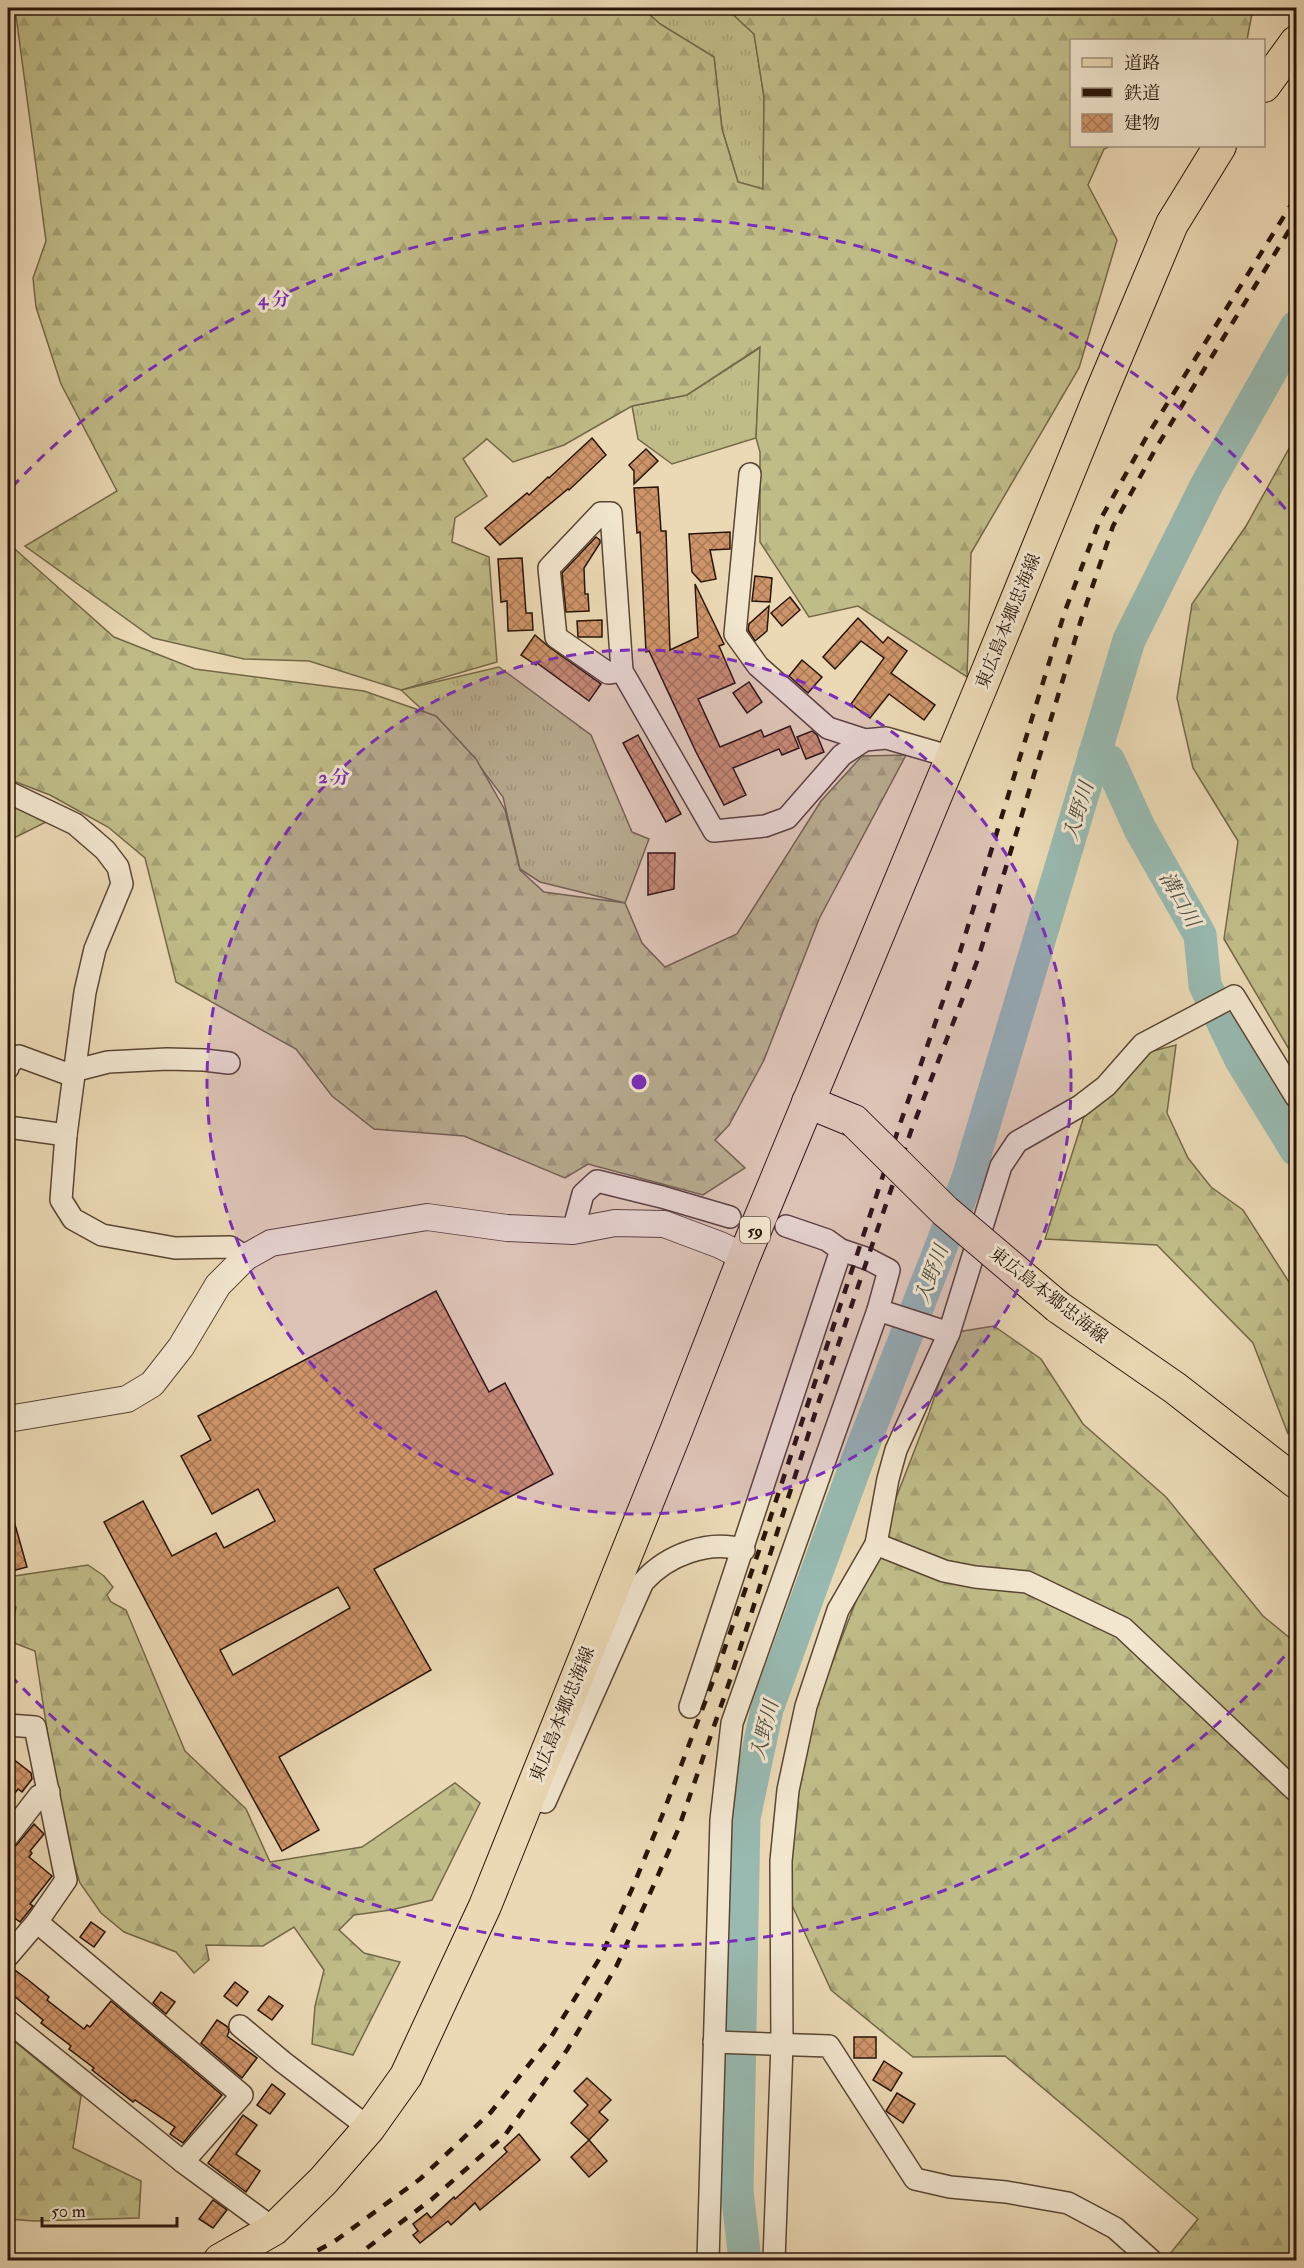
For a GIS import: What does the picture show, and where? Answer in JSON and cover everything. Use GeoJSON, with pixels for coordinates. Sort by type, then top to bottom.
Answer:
{"type":"FeatureCollection","features":[{"type":"Feature","properties":{"kind":"main road"},"geometry":{"type":"LineString","coordinates":[[1265,83],[1296,42]]}},
{"type":"Feature","properties":{"kind":"main road","name":"東広島本郷忠海線"},"geometry":{"type":"LineString","coordinates":[[220,2260],[274,2229],[323,2181],[369,2128],[406,2076],[485,1906],[744,1257],[1172,224],[1219,147]]}},
{"type":"Feature","properties":{"kind":"main road","name":"東広島本郷忠海線"},"geometry":{"type":"LineString","coordinates":[[808,1102],[854,1121],[945,1211],[1058,1307],[1175,1388],[1296,1482]]}},
{"type":"Feature","properties":{"kind":"street"},"geometry":{"type":"LineString","coordinates":[[750,474],[735,634],[758,666],[828,728],[865,740],[886,738],[952,757]]}},
{"type":"Feature","properties":{"kind":"street"},"geometry":{"type":"LineString","coordinates":[[622,671],[608,673],[556,637],[549,568],[601,513],[611,513],[622,671],[714,831],[765,826],[788,818],[842,755],[865,740]]}},
{"type":"Feature","properties":{"kind":"street"},"geometry":{"type":"LineString","coordinates":[[8,792],[75,824],[105,850],[118,867],[122,884],[95,950],[85,992],[66,1135],[61,1200],[73,1219],[102,1235],[175,1248],[230,1247],[246,1257]]}},
{"type":"Feature","properties":{"kind":"street"},"geometry":{"type":"LineString","coordinates":[[774,2260],[781,1861],[788,1790],[806,1706],[838,1610],[876,1544],[888,1479],[897,1450],[944,1332],[1000,1166],[1017,1142],[1080,1106],[1106,1086],[1143,1044],[1233,996],[1296,1097]]}},
{"type":"Feature","properties":{"kind":"street"},"geometry":{"type":"LineString","coordinates":[[8,1068],[8,1064],[19,1056],[65,1073],[108,1062],[167,1059],[204,1060],[229,1064]]}},
{"type":"Feature","properties":{"kind":"street"},"geometry":{"type":"LineString","coordinates":[[8,1127],[66,1135]]}},
{"type":"Feature","properties":{"kind":"street"},"geometry":{"type":"LineString","coordinates":[[573,1230],[583,1194],[597,1181],[730,1217]]}},
{"type":"Feature","properties":{"kind":"street"},"geometry":{"type":"LineString","coordinates":[[8,1419],[127,1399],[152,1384],[181,1347],[218,1285],[246,1257],[271,1243],[427,1217],[507,1228],[573,1230],[615,1223],[664,1224],[720,1245],[744,1257]]}},
{"type":"Feature","properties":{"kind":"street"},"geometry":{"type":"LineString","coordinates":[[708,2260],[721,1820],[732,1723],[885,1312],[889,1270],[868,1258],[841,1250],[826,1240],[786,1226]]}},
{"type":"Feature","properties":{"kind":"street"},"geometry":{"type":"LineString","coordinates":[[690,1707],[744,1550],[841,1250]]}},
{"type":"Feature","properties":{"kind":"street"},"geometry":{"type":"LineString","coordinates":[[885,1312],[944,1332]]}},
{"type":"Feature","properties":{"kind":"street"},"geometry":{"type":"LineString","coordinates":[[876,1544],[944,1571],[975,1577],[1028,1582],[1123,1628],[1296,1791]]}},
{"type":"Feature","properties":{"kind":"street"},"geometry":{"type":"LineString","coordinates":[[528,1799],[545,1802],[643,1582],[652,1571],[693,1551],[722,1546],[744,1550]]}},
{"type":"Feature","properties":{"kind":"street"},"geometry":{"type":"LineString","coordinates":[[8,1725],[35,1727],[66,1880],[38,1922],[8,1956]]}},
{"type":"Feature","properties":{"kind":"street"},"geometry":{"type":"LineString","coordinates":[[8,1836],[39,1796],[49,1792]]}},
{"type":"Feature","properties":{"kind":"street"},"geometry":{"type":"LineString","coordinates":[[38,1922],[242,2096],[183,2162]]}},
{"type":"Feature","properties":{"kind":"street"},"geometry":{"type":"LineString","coordinates":[[8,2021],[183,2162],[274,2229]]}},
{"type":"Feature","properties":{"kind":"street"},"geometry":{"type":"LineString","coordinates":[[240,2026],[369,2128]]}},
{"type":"Feature","properties":{"kind":"street"},"geometry":{"type":"LineString","coordinates":[[714,2042],[830,2046],[915,2179],[950,2187],[1006,2192],[1068,2203],[1115,2228],[1152,2260]]}},
{"type":"Feature","properties":{"kind":"green space"},"geometry":{"type":"Polygon","coordinates":[[[15,8],[642,8],[660,24],[714,57],[722,129],[738,182],[763,189],[764,97],[754,34],[726,8],[1253,8],[1247,39],[1070,39],[1070,147],[1109,147],[1104,149],[1088,185],[1117,240],[1079,368],[971,553],[967,677],[858,606],[809,617],[760,542],[760,452],[756,438],[760,347],[687,395],[632,406],[564,445],[513,462],[487,439],[463,459],[487,496],[455,518],[452,542],[489,557],[497,662],[401,690],[309,661],[244,659],[153,638],[25,546],[117,491],[61,384],[36,307],[33,278],[46,241],[15,8]]]}},
{"type":"Feature","properties":{"kind":"green space"},"geometry":{"type":"Polygon","coordinates":[[[642,8],[726,8],[754,34],[764,97],[763,189],[738,182],[722,129],[714,57],[660,24],[642,8]]]}},
{"type":"Feature","properties":{"kind":"green space"},"geometry":{"type":"Polygon","coordinates":[[[761,347],[756,438],[672,464],[638,439],[632,406],[687,395],[761,347]]]}},
{"type":"Feature","properties":{"kind":"green space"},"geometry":{"type":"Polygon","coordinates":[[[1296,436],[1296,1061],[1224,939],[1238,841],[1193,768],[1177,698],[1192,604],[1246,526],[1296,436]]]}},
{"type":"Feature","properties":{"kind":"green space"},"geometry":{"type":"Polygon","coordinates":[[[8,543],[114,637],[195,669],[364,691],[436,716],[476,759],[505,810],[520,870],[544,892],[625,903],[642,943],[665,967],[737,934],[821,801],[862,756],[906,755],[819,919],[764,1060],[729,1125],[715,1140],[745,1168],[703,1195],[588,1164],[565,1178],[464,1136],[374,1129],[332,1096],[296,1049],[176,982],[145,858],[108,827],[50,795],[8,779],[8,543]]]}},
{"type":"Feature","properties":{"kind":"green space"},"geometry":{"type":"Polygon","coordinates":[[[499,667],[591,735],[632,832],[649,839],[625,903],[540,882],[520,869],[503,797],[472,756],[401,690],[499,667]]]}},
{"type":"Feature","properties":{"kind":"green space"},"geometry":{"type":"Polygon","coordinates":[[[8,798],[52,819],[8,841],[8,798]]]}},
{"type":"Feature","properties":{"kind":"green space"},"geometry":{"type":"Polygon","coordinates":[[[1176,1045],[1167,1113],[1188,1158],[1211,1187],[1243,1210],[1296,1293],[1288,1434],[1253,1343],[1157,1245],[1045,1239],[1085,1113],[1145,1053],[1176,1045]]]}},
{"type":"Feature","properties":{"kind":"green space"},"geometry":{"type":"Polygon","coordinates":[[[994,1326],[1041,1359],[1083,1424],[1166,1497],[1263,1616],[1296,1643],[1296,2260],[1165,2260],[1198,2219],[1005,2056],[913,2057],[831,1990],[774,1866],[816,1704],[929,1413],[957,1332],[994,1326]]]}},
{"type":"Feature","properties":{"kind":"green space"},"geometry":{"type":"Polygon","coordinates":[[[88,1565],[104,1576],[113,1587],[107,1595],[111,1602],[126,1610],[185,1751],[246,1809],[270,1862],[362,1847],[455,1783],[480,1803],[432,1900],[391,1910],[354,1915],[339,1930],[364,1953],[400,1962],[353,2055],[312,2044],[315,2006],[324,1970],[294,1927],[263,1946],[206,1945],[209,1960],[194,1973],[176,1952],[124,1932],[101,1913],[80,1883],[62,1828],[35,1651],[9,1641],[16,1607],[8,1608],[8,1577],[88,1565]]]}},
{"type":"Feature","properties":{"kind":"green space"},"geometry":{"type":"Polygon","coordinates":[[[8,2036],[81,2096],[73,2148],[141,2181],[139,2218],[34,2221],[8,2219],[8,2036]]]}},
{"type":"Feature","properties":{"kind":"building"},"geometry":{"type":"Polygon","coordinates":[[[592,438],[606,455],[569,490],[500,545],[485,528],[527,493],[529,495],[592,438]]]}},
{"type":"Feature","properties":{"kind":"building"},"geometry":{"type":"Polygon","coordinates":[[[646,449],[658,461],[634,484],[634,471],[629,465],[646,449]]]}},
{"type":"Feature","properties":{"kind":"building"},"geometry":{"type":"Polygon","coordinates":[[[658,487],[661,531],[666,531],[670,650],[698,637],[695,584],[724,644],[719,646],[735,683],[698,699],[720,747],[761,730],[764,737],[790,726],[799,748],[782,755],[779,749],[733,768],[746,795],[724,805],[696,752],[649,651],[646,652],[640,532],[637,533],[634,488],[658,487]]]}},
{"type":"Feature","properties":{"kind":"building"},"geometry":{"type":"Polygon","coordinates":[[[730,532],[730,549],[710,550],[716,579],[701,582],[692,572],[689,534],[730,532]]]}},
{"type":"Feature","properties":{"kind":"building"},"geometry":{"type":"Polygon","coordinates":[[[596,537],[600,543],[584,568],[585,594],[588,594],[589,611],[566,612],[562,573],[596,537]]]}},
{"type":"Feature","properties":{"kind":"building"},"geometry":{"type":"Polygon","coordinates":[[[522,558],[526,613],[532,613],[533,630],[508,631],[507,601],[501,602],[498,559],[522,558]]]}},
{"type":"Feature","properties":{"kind":"building"},"geometry":{"type":"Polygon","coordinates":[[[755,576],[772,578],[770,602],[752,601],[755,576]]]}},
{"type":"Feature","properties":{"kind":"building"},"geometry":{"type":"Polygon","coordinates":[[[790,597],[800,610],[782,626],[771,613],[790,597]]]}},
{"type":"Feature","properties":{"kind":"building"},"geometry":{"type":"Polygon","coordinates":[[[769,606],[767,631],[755,641],[748,630],[749,624],[769,606]]]}},
{"type":"Feature","properties":{"kind":"building"},"geometry":{"type":"Polygon","coordinates":[[[858,618],[883,643],[888,637],[907,651],[891,673],[935,705],[924,720],[889,694],[870,718],[851,704],[884,658],[861,641],[835,669],[823,657],[858,618]]]}},
{"type":"Feature","properties":{"kind":"building"},"geometry":{"type":"Polygon","coordinates":[[[602,620],[602,637],[578,637],[577,621],[602,620]]]}},
{"type":"Feature","properties":{"kind":"building"},"geometry":{"type":"Polygon","coordinates":[[[535,635],[601,684],[589,701],[537,663],[536,665],[521,655],[535,635]]]}},
{"type":"Feature","properties":{"kind":"building"},"geometry":{"type":"Polygon","coordinates":[[[802,660],[822,677],[808,693],[789,676],[802,660]]]}},
{"type":"Feature","properties":{"kind":"building"},"geometry":{"type":"Polygon","coordinates":[[[749,682],[762,702],[747,713],[733,693],[749,682]]]}},
{"type":"Feature","properties":{"kind":"building"},"geometry":{"type":"Polygon","coordinates":[[[812,731],[817,735],[824,752],[806,759],[797,737],[812,731]]]}},
{"type":"Feature","properties":{"kind":"building"},"geometry":{"type":"Polygon","coordinates":[[[638,735],[681,814],[666,822],[623,743],[638,735]]]}},
{"type":"Feature","properties":{"kind":"building"},"geometry":{"type":"Polygon","coordinates":[[[648,853],[675,853],[674,889],[648,895],[648,853]]]}},
{"type":"Feature","properties":{"kind":"building"},"geometry":{"type":"Polygon","coordinates":[[[436,1291],[489,1392],[505,1383],[553,1474],[374,1569],[431,1670],[279,1757],[319,1830],[282,1851],[104,1522],[143,1501],[172,1556],[216,1533],[224,1548],[275,1521],[258,1489],[212,1514],[181,1456],[211,1440],[198,1416],[436,1291]],[[338,1587],[220,1650],[233,1675],[350,1608],[338,1587]]]}},
{"type":"Feature","properties":{"kind":"building"},"geometry":{"type":"Polygon","coordinates":[[[8,1514],[12,1514],[27,1567],[8,1572],[8,1514]]]}},
{"type":"Feature","properties":{"kind":"building"},"geometry":{"type":"Polygon","coordinates":[[[8,1755],[31,1773],[32,1779],[22,1792],[18,1789],[8,1802],[8,1755]]]}},
{"type":"Feature","properties":{"kind":"building"},"geometry":{"type":"Polygon","coordinates":[[[34,1824],[44,1834],[30,1851],[32,1853],[29,1857],[52,1876],[30,1904],[33,1906],[20,1922],[8,1913],[8,1855],[34,1824]]]}},
{"type":"Feature","properties":{"kind":"building"},"geometry":{"type":"Polygon","coordinates":[[[91,1922],[105,1932],[94,1947],[80,1937],[91,1922]]]}},
{"type":"Feature","properties":{"kind":"building"},"geometry":{"type":"Polygon","coordinates":[[[8,1968],[12,1968],[27,1979],[49,1997],[47,2000],[84,2029],[87,2025],[90,2027],[111,2001],[222,2095],[183,2143],[170,2134],[175,2127],[135,2100],[133,2102],[92,2070],[94,2068],[69,2049],[71,2046],[41,2023],[43,2020],[8,1991],[8,1968]]]}},
{"type":"Feature","properties":{"kind":"building"},"geometry":{"type":"Polygon","coordinates":[[[235,1982],[248,1992],[237,2006],[224,1996],[235,1982]]]}},
{"type":"Feature","properties":{"kind":"building"},"geometry":{"type":"Polygon","coordinates":[[[161,1992],[175,2002],[166,2014],[153,2003],[161,1992]]]}},
{"type":"Feature","properties":{"kind":"building"},"geometry":{"type":"Polygon","coordinates":[[[269,1996],[283,2006],[272,2020],[258,2010],[269,1996]]]}},
{"type":"Feature","properties":{"kind":"building"},"geometry":{"type":"Polygon","coordinates":[[[217,2020],[228,2027],[227,2036],[257,2058],[242,2078],[201,2043],[217,2020]]]}},
{"type":"Feature","properties":{"kind":"building"},"geometry":{"type":"Polygon","coordinates":[[[854,2037],[876,2037],[876,2058],[854,2058],[854,2037]]]}},
{"type":"Feature","properties":{"kind":"building"},"geometry":{"type":"Polygon","coordinates":[[[884,2061],[902,2073],[891,2091],[873,2080],[884,2061]]]}},
{"type":"Feature","properties":{"kind":"building"},"geometry":{"type":"Polygon","coordinates":[[[587,2078],[611,2100],[599,2112],[608,2120],[589,2140],[571,2123],[588,2105],[574,2091],[587,2078]]]}},
{"type":"Feature","properties":{"kind":"building"},"geometry":{"type":"Polygon","coordinates":[[[272,2084],[285,2094],[270,2114],[257,2105],[272,2084]]]}},
{"type":"Feature","properties":{"kind":"building"},"geometry":{"type":"Polygon","coordinates":[[[897,2093],[915,2104],[903,2123],[886,2111],[897,2093]]]}},
{"type":"Feature","properties":{"kind":"building"},"geometry":{"type":"Polygon","coordinates":[[[243,2115],[257,2125],[236,2154],[260,2171],[246,2192],[208,2163],[243,2115]]]}},
{"type":"Feature","properties":{"kind":"building"},"geometry":{"type":"Polygon","coordinates":[[[519,2134],[540,2160],[480,2210],[475,2203],[451,2225],[448,2221],[420,2243],[413,2235],[418,2231],[413,2224],[427,2213],[431,2218],[454,2197],[455,2199],[507,2152],[504,2148],[519,2134]]]}},
{"type":"Feature","properties":{"kind":"building"},"geometry":{"type":"Polygon","coordinates":[[[589,2140],[607,2161],[589,2177],[571,2157],[589,2140]]]}},
{"type":"Feature","properties":{"kind":"building"},"geometry":{"type":"Polygon","coordinates":[[[213,2200],[227,2210],[213,2228],[199,2219],[213,2200]]]}},
{"type":"Feature","properties":{"kind":"waterway","name":"入野川"},"geometry":{"type":"LineString","coordinates":[[745,2260],[737,2191],[744,1818],[767,1709],[859,1456],[968,1178],[1129,640],[1207,484],[1296,327]]}},
{"type":"Feature","properties":{"kind":"waterway","name":"溝口川"},"geometry":{"type":"LineString","coordinates":[[1094,755],[1109,761],[1140,829],[1200,935],[1205,985],[1241,1060],[1296,1150]]}},
{"type":"Feature","properties":{"kind":"railway"},"geometry":{"type":"LineString","coordinates":[[300,2260],[335,2241],[420,2179],[491,2112],[551,2037],[601,1956],[662,1816],[768,1525],[899,1127],[960,952],[1065,611],[1099,522],[1147,436],[1296,197]]}},
{"type":"Feature","properties":{"kind":"railway"},"geometry":{"type":"LineString","coordinates":[[351,2260],[432,2199],[505,2135],[567,2050],[616,1967],[648,1898],[678,1830],[731,1677],[819,1401],[911,1131],[978,959],[1081,620],[1113,526],[1156,448],[1296,219]]}}]}
